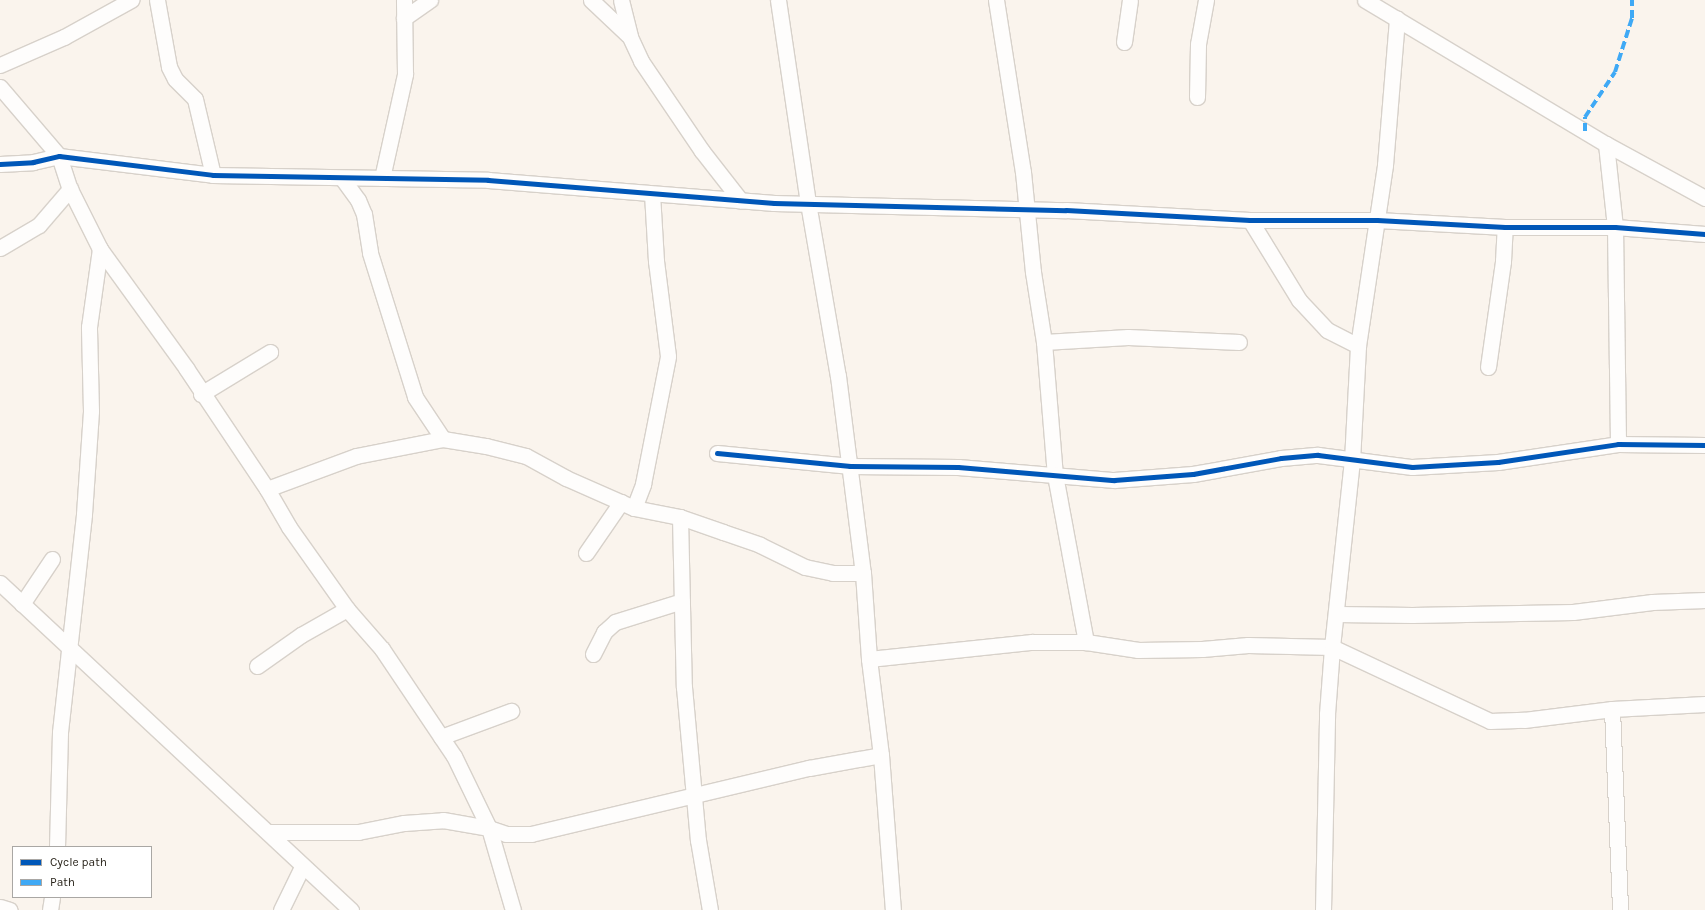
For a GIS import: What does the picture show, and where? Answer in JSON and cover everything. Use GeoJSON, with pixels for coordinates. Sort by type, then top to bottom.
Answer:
{"type":"FeatureCollection","features":[{"type":"Feature","properties":{"kind":"street"},"geometry":{"type":"LineString","coordinates":[[0,65],[64,37],[113,5],[131,0]]}},
{"type":"Feature","properties":{"kind":"street"},"geometry":{"type":"LineString","coordinates":[[157,0],[168,68],[175,79],[195,100],[213,175]]}},
{"type":"Feature","properties":{"kind":"street"},"geometry":{"type":"LineString","coordinates":[[382,178],[405,74],[404,0]]}},
{"type":"Feature","properties":{"kind":"street"},"geometry":{"type":"LineString","coordinates":[[404,18],[430,0]]}},
{"type":"Feature","properties":{"kind":"street"},"geometry":{"type":"LineString","coordinates":[[591,0],[630,37]]}},
{"type":"Feature","properties":{"kind":"street"},"geometry":{"type":"LineString","coordinates":[[621,0],[630,37],[641,61],[702,151],[741,201]]}},
{"type":"Feature","properties":{"kind":"street"},"geometry":{"type":"LineString","coordinates":[[778,0],[808,203],[838,376],[850,466],[863,573],[869,659],[881,755],[893,910]]}},
{"type":"Feature","properties":{"kind":"street"},"geometry":{"type":"LineString","coordinates":[[996,0],[1027,210],[1033,272],[1044,342],[1055,475],[1086,642]]}},
{"type":"Feature","properties":{"kind":"street"},"geometry":{"type":"LineString","coordinates":[[1124,42],[1130,0]]}},
{"type":"Feature","properties":{"kind":"street"},"geometry":{"type":"LineString","coordinates":[[1197,97],[1198,44],[1206,0]]}},
{"type":"Feature","properties":{"kind":"street"},"geometry":{"type":"LineString","coordinates":[[1365,0],[1398,18],[1606,144],[1705,198]]}},
{"type":"Feature","properties":{"kind":"street"},"geometry":{"type":"LineString","coordinates":[[1323,910],[1327,722],[1332,647],[1337,614],[1352,461],[1358,346],[1385,165],[1398,18]]}},
{"type":"Feature","properties":{"kind":"street"},"geometry":{"type":"LineString","coordinates":[[0,87],[59,156],[70,189],[100,249],[142,305],[201,394],[267,489],[289,527],[347,609],[382,650],[441,737],[489,828],[513,910]]}},
{"type":"Feature","properties":{"kind":"street"},"geometry":{"type":"LineString","coordinates":[[1606,144],[1614,227],[1618,444]]}},
{"type":"Feature","properties":{"kind":"street"},"geometry":{"type":"LineString","coordinates":[[0,164],[33,162],[59,156],[213,175],[488,180],[741,201],[1027,210],[1250,220],[1377,220],[1505,227],[1614,227],[1705,234]]}},
{"type":"Feature","properties":{"kind":"street"},"geometry":{"type":"LineString","coordinates":[[342,178],[358,200],[364,214],[370,253],[415,398],[443,439]]}},
{"type":"Feature","properties":{"kind":"street"},"geometry":{"type":"LineString","coordinates":[[0,248],[39,225],[70,189]]}},
{"type":"Feature","properties":{"kind":"street"},"geometry":{"type":"LineString","coordinates":[[586,553],[643,484],[668,356],[656,262],[652,194]]}},
{"type":"Feature","properties":{"kind":"street"},"geometry":{"type":"LineString","coordinates":[[1250,220],[1299,300],[1327,330],[1358,346]]}},
{"type":"Feature","properties":{"kind":"street"},"geometry":{"type":"LineString","coordinates":[[1488,367],[1497,314],[1505,227]]}},
{"type":"Feature","properties":{"kind":"street"},"geometry":{"type":"LineString","coordinates":[[57,846],[60,732],[68,644],[84,514],[91,411],[89,327],[100,249]]}},
{"type":"Feature","properties":{"kind":"street"},"geometry":{"type":"LineString","coordinates":[[1044,342],[1128,336],[1239,342]]}},
{"type":"Feature","properties":{"kind":"street"},"geometry":{"type":"LineString","coordinates":[[201,394],[270,352]]}},
{"type":"Feature","properties":{"kind":"street"},"geometry":{"type":"LineString","coordinates":[[267,489],[356,456],[443,439],[486,446],[526,456],[566,478],[627,505],[680,517],[760,545],[805,567],[833,573],[863,573]]}},
{"type":"Feature","properties":{"kind":"street"},"geometry":{"type":"LineString","coordinates":[[717,453],[850,466],[958,467],[1114,480],[1152,479],[1234,468],[1281,458],[1318,455],[1352,461],[1412,467],[1498,462],[1618,444],[1705,445]]}},
{"type":"Feature","properties":{"kind":"street"},"geometry":{"type":"LineString","coordinates":[[680,517],[684,687],[698,840],[710,910]]}},
{"type":"Feature","properties":{"kind":"street"},"geometry":{"type":"LineString","coordinates":[[22,604],[52,559]]}},
{"type":"Feature","properties":{"kind":"street"},"geometry":{"type":"LineString","coordinates":[[0,583],[68,644],[150,724],[270,832],[302,868],[351,910]]}},
{"type":"Feature","properties":{"kind":"street"},"geometry":{"type":"LineString","coordinates":[[1337,614],[1428,615],[1566,612],[1652,602],[1705,600]]}},
{"type":"Feature","properties":{"kind":"street"},"geometry":{"type":"LineString","coordinates":[[593,654],[604,632],[614,622],[682,601]]}},
{"type":"Feature","properties":{"kind":"street"},"geometry":{"type":"LineString","coordinates":[[257,666],[300,635],[347,609]]}},
{"type":"Feature","properties":{"kind":"street"},"geometry":{"type":"LineString","coordinates":[[869,659],[1032,642],[1086,642],[1138,650],[1202,649],[1248,645],[1332,647],[1490,721],[1524,720],[1612,709],[1705,704]]}},
{"type":"Feature","properties":{"kind":"street"},"geometry":{"type":"LineString","coordinates":[[1612,709],[1620,910]]}},
{"type":"Feature","properties":{"kind":"street"},"geometry":{"type":"LineString","coordinates":[[441,737],[511,711]]}},
{"type":"Feature","properties":{"kind":"street"},"geometry":{"type":"LineString","coordinates":[[270,832],[358,832],[404,823],[444,820],[489,828],[506,834],[531,834],[809,768],[881,755]]}},
{"type":"Feature","properties":{"kind":"street"},"geometry":{"type":"LineString","coordinates":[[281,910],[302,868]]}},
{"type":"Feature","properties":{"kind":"street"},"geometry":{"type":"LineString","coordinates":[[50,910],[52,898]]}},
{"type":"Feature","properties":{"kind":"street"},"geometry":{"type":"LineString","coordinates":[[0,907],[10,910]]}},
{"type":"Feature","properties":{"kind":"marked path"},"geometry":{"type":"LineString","coordinates":[[1585,131],[1585,117],[1615,72],[1632,18],[1632,0]]}},
{"type":"Feature","properties":{"kind":"cycle path"},"geometry":{"type":"LineString","coordinates":[[0,164],[33,162],[59,156],[213,175],[488,180],[774,203],[1066,210],[1250,220],[1377,220],[1505,227],[1615,227],[1705,234]]}},
{"type":"Feature","properties":{"kind":"cycle path"},"geometry":{"type":"LineString","coordinates":[[717,453],[850,466],[958,467],[1114,480],[1193,474],[1281,458],[1318,455],[1412,467],[1498,462],[1618,444],[1705,445]]}}]}
